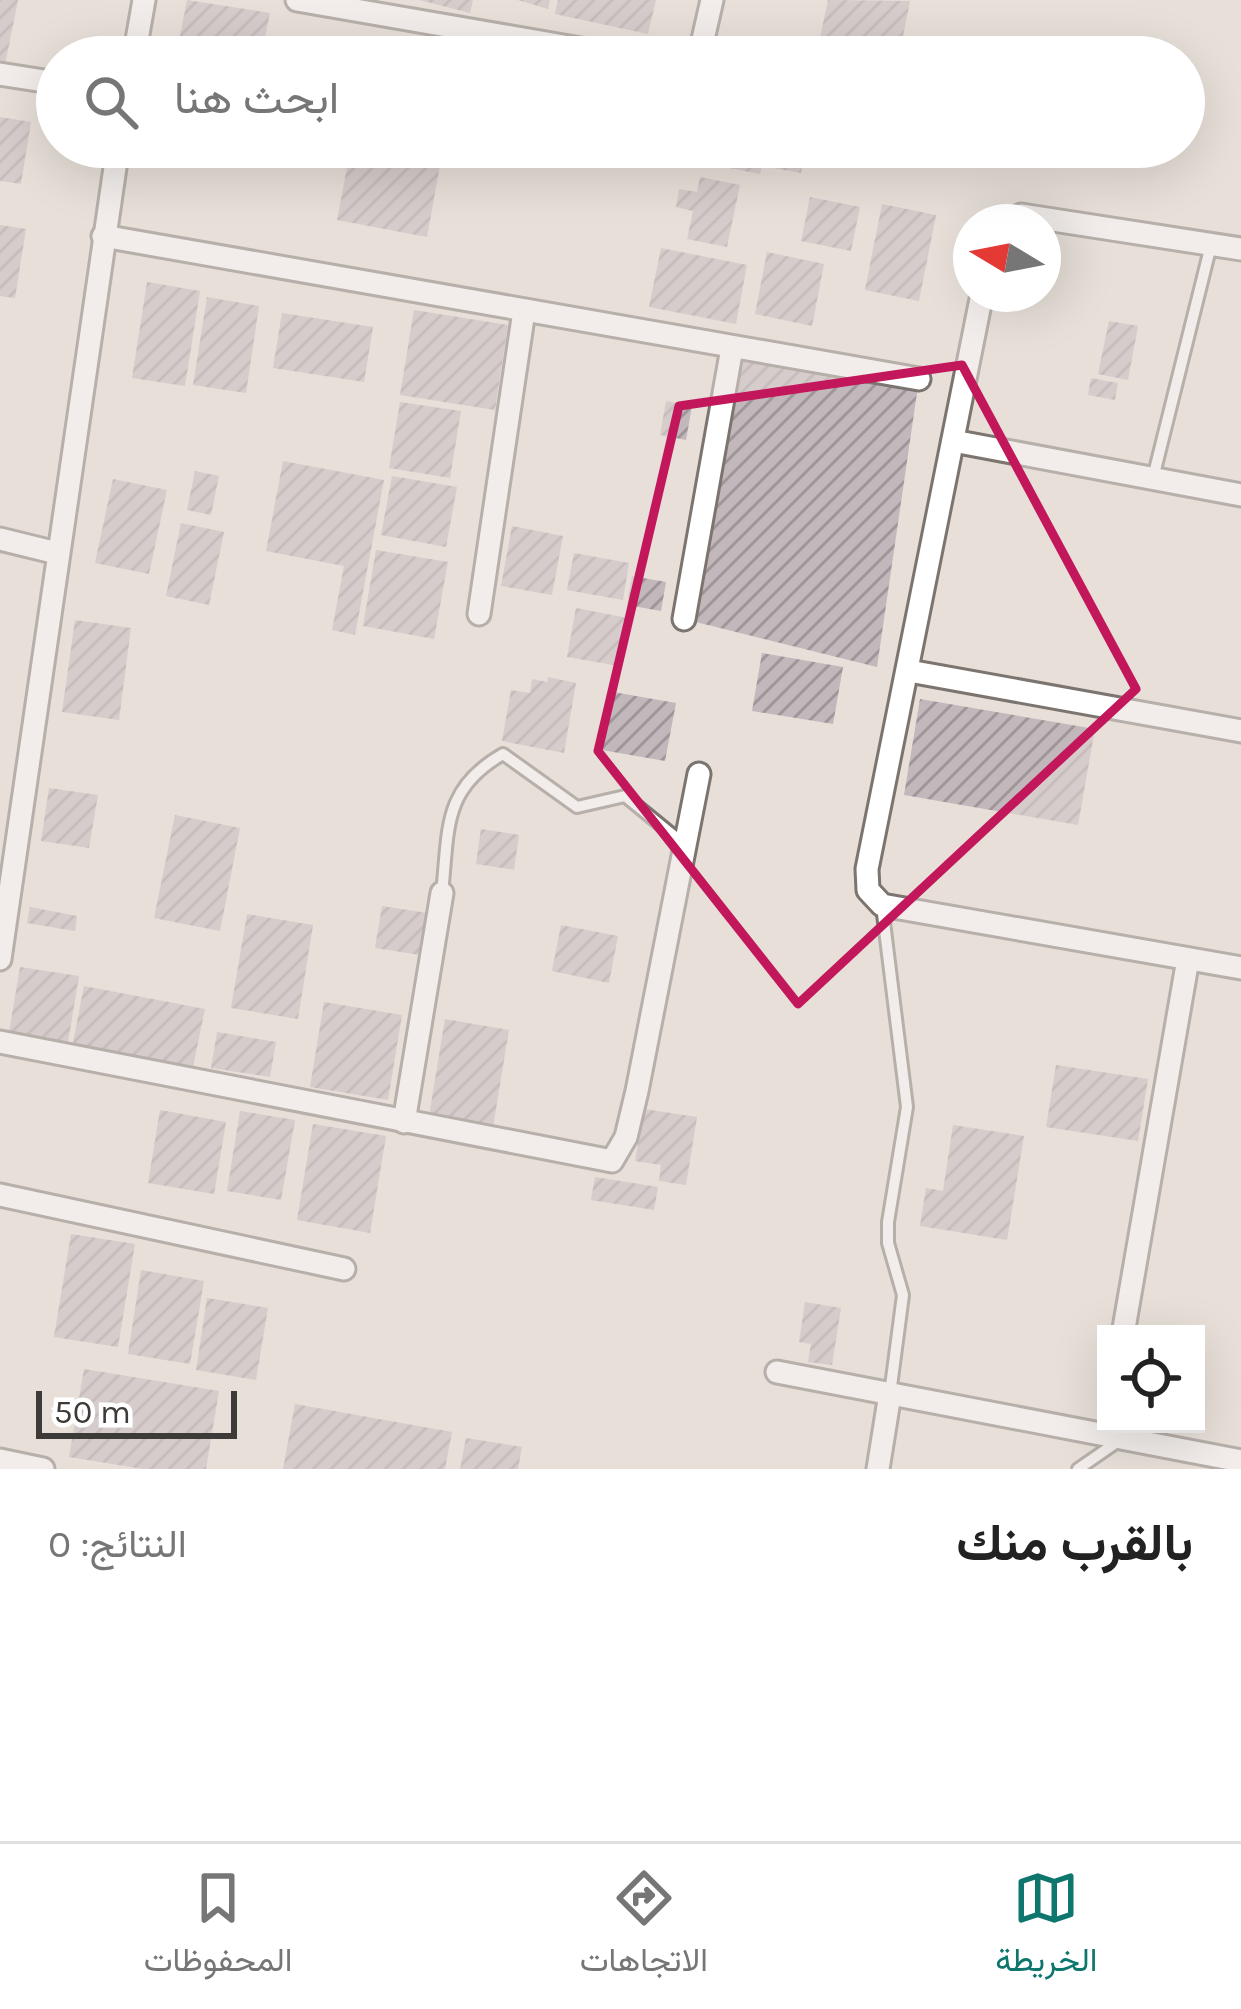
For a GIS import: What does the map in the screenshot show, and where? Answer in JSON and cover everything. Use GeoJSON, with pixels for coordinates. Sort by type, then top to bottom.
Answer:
{"type":"FeatureCollection","features":[{"type":"Feature","properties":{"kind":"street"},"geometry":{"type":"LineString","coordinates":[[138,36],[144,0]]}},
{"type":"Feature","properties":{"kind":"street"},"geometry":{"type":"LineString","coordinates":[[297,0],[505,36]]}},
{"type":"Feature","properties":{"kind":"street"},"geometry":{"type":"LineString","coordinates":[[704,36],[712,0]]}},
{"type":"Feature","properties":{"kind":"street"},"geometry":{"type":"LineString","coordinates":[[0,74],[36,80]]}},
{"type":"Feature","properties":{"kind":"street"},"geometry":{"type":"LineString","coordinates":[[0,959],[115,168]]}},
{"type":"Feature","properties":{"kind":"street"},"geometry":{"type":"LineString","coordinates":[[1061,220],[1241,250]]}},
{"type":"Feature","properties":{"kind":"street"},"geometry":{"type":"LineString","coordinates":[[104,236],[919,379]]}},
{"type":"Feature","properties":{"kind":"street"},"geometry":{"type":"LineString","coordinates":[[479,614],[524,311]]}},
{"type":"Feature","properties":{"kind":"street"},"geometry":{"type":"LineString","coordinates":[[978,312],[867,868],[868,890],[882,905],[1241,968]]}},
{"type":"Feature","properties":{"kind":"street"},"geometry":{"type":"LineString","coordinates":[[684,619],[732,348]]}},
{"type":"Feature","properties":{"kind":"street"},"geometry":{"type":"LineString","coordinates":[[953,441],[1241,495]]}},
{"type":"Feature","properties":{"kind":"street"},"geometry":{"type":"LineString","coordinates":[[0,539],[57,553]]}},
{"type":"Feature","properties":{"kind":"street"},"geometry":{"type":"LineString","coordinates":[[909,671],[1241,731]]}},
{"type":"Feature","properties":{"kind":"street"},"geometry":{"type":"LineString","coordinates":[[0,1042],[612,1161],[626,1137],[688,848],[699,774]]}},
{"type":"Feature","properties":{"kind":"street"},"geometry":{"type":"LineString","coordinates":[[404,1122],[442,893]]}},
{"type":"Feature","properties":{"kind":"street"},"geometry":{"type":"LineString","coordinates":[[1125,1325],[1188,959]]}},
{"type":"Feature","properties":{"kind":"street"},"geometry":{"type":"LineString","coordinates":[[0,1195],[344,1269]]}},
{"type":"Feature","properties":{"kind":"street"},"geometry":{"type":"LineString","coordinates":[[777,1372],[1097,1429]]}},
{"type":"Feature","properties":{"kind":"street"},"geometry":{"type":"LineString","coordinates":[[878,1469],[890,1394]]}},
{"type":"Feature","properties":{"kind":"street"},"geometry":{"type":"LineString","coordinates":[[1116,1433],[1241,1461]]}},
{"type":"Feature","properties":{"kind":"street"},"geometry":{"type":"LineString","coordinates":[[0,1460],[44,1469]]}},
{"type":"Feature","properties":{"kind":"lane"},"geometry":{"type":"LineString","coordinates":[[1153,478],[1211,244]]}},
{"type":"Feature","properties":{"kind":"lane"},"geometry":{"type":"LineString","coordinates":[[442,893],[458,791],[475,770],[503,754],[577,807],[625,796],[688,848]]}},
{"type":"Feature","properties":{"kind":"lane"},"geometry":{"type":"LineString","coordinates":[[882,905],[907,1107],[888,1222],[903,1295],[890,1394]]}},
{"type":"Feature","properties":{"kind":"lane"},"geometry":{"type":"LineString","coordinates":[[1078,1469],[1111,1433]]}},
{"type":"Feature","properties":{"kind":"highlighted area"},"geometry":{"type":"Polygon","coordinates":[[[962,365],[1136,689],[798,1004],[598,751],[679,406],[962,365]]]}},
{"type":"Feature","properties":{"kind":"building"},"geometry":{"type":"Polygon","coordinates":[[[0,0],[18,0],[5,65],[0,64],[0,0]]]}},
{"type":"Feature","properties":{"kind":"building"},"geometry":{"type":"Polygon","coordinates":[[[187,0],[270,13],[265,36],[180,36],[187,0]]]}},
{"type":"Feature","properties":{"kind":"building"},"geometry":{"type":"Polygon","coordinates":[[[419,0],[473,0],[470,13],[419,0]]]}},
{"type":"Feature","properties":{"kind":"building"},"geometry":{"type":"Polygon","coordinates":[[[518,0],[550,0],[548,9],[518,0]]]}},
{"type":"Feature","properties":{"kind":"building"},"geometry":{"type":"Polygon","coordinates":[[[558,0],[656,0],[648,34],[555,14],[558,0]]]}},
{"type":"Feature","properties":{"kind":"building"},"geometry":{"type":"Polygon","coordinates":[[[828,0],[910,1],[903,36],[820,36],[828,0]]]}},
{"type":"Feature","properties":{"kind":"building"},"geometry":{"type":"Polygon","coordinates":[[[0,117],[31,122],[21,184],[0,181],[0,117]]]}},
{"type":"Feature","properties":{"kind":"building"},"geometry":{"type":"Polygon","coordinates":[[[347,168],[439,168],[427,237],[337,220],[347,168]]]}},
{"type":"Feature","properties":{"kind":"building"},"geometry":{"type":"Polygon","coordinates":[[[729,168],[762,168],[760,174],[729,168]]]}},
{"type":"Feature","properties":{"kind":"building"},"geometry":{"type":"Polygon","coordinates":[[[700,177],[740,185],[727,247],[687,239],[693,211],[676,207],[679,189],[697,192],[700,177]]]}},
{"type":"Feature","properties":{"kind":"building"},"geometry":{"type":"Polygon","coordinates":[[[810,197],[860,207],[851,251],[801,241],[810,197]]]}},
{"type":"Feature","properties":{"kind":"building"},"geometry":{"type":"Polygon","coordinates":[[[882,204],[936,215],[919,301],[865,290],[882,204]]]}},
{"type":"Feature","properties":{"kind":"building"},"geometry":{"type":"Polygon","coordinates":[[[0,225],[26,229],[15,298],[0,296],[0,225]]]}},
{"type":"Feature","properties":{"kind":"building"},"geometry":{"type":"Polygon","coordinates":[[[661,248],[747,265],[736,324],[649,307],[661,248]]]}},
{"type":"Feature","properties":{"kind":"building"},"geometry":{"type":"Polygon","coordinates":[[[767,252],[824,264],[812,326],[755,314],[767,252]]]}},
{"type":"Feature","properties":{"kind":"building"},"geometry":{"type":"Polygon","coordinates":[[[147,282],[200,291],[185,386],[132,378],[147,282]]]}},
{"type":"Feature","properties":{"kind":"building"},"geometry":{"type":"Polygon","coordinates":[[[207,297],[259,306],[246,393],[193,385],[207,297]]]}},
{"type":"Feature","properties":{"kind":"building"},"geometry":{"type":"Polygon","coordinates":[[[414,310],[508,325],[495,410],[400,395],[414,310]]]}},
{"type":"Feature","properties":{"kind":"building"},"geometry":{"type":"Polygon","coordinates":[[[282,313],[373,327],[364,382],[273,368],[282,313]]]}},
{"type":"Feature","properties":{"kind":"building"},"geometry":{"type":"Polygon","coordinates":[[[1109,321],[1138,326],[1128,380],[1098,374],[1109,321]]]}},
{"type":"Feature","properties":{"kind":"building"},"geometry":{"type":"Polygon","coordinates":[[[732,348],[919,379],[877,667],[684,619],[732,348]]]}},
{"type":"Feature","properties":{"kind":"building"},"geometry":{"type":"Polygon","coordinates":[[[1091,378],[1118,383],[1115,400],[1088,395],[1091,378]]]}},
{"type":"Feature","properties":{"kind":"building"},"geometry":{"type":"Polygon","coordinates":[[[666,401],[692,406],[686,440],[660,435],[666,401]]]}},
{"type":"Feature","properties":{"kind":"building"},"geometry":{"type":"Polygon","coordinates":[[[400,402],[461,411],[450,478],[389,468],[400,402]]]}},
{"type":"Feature","properties":{"kind":"building"},"geometry":{"type":"Polygon","coordinates":[[[283,461],[384,480],[355,635],[332,630],[344,566],[266,551],[283,461]]]}},
{"type":"Feature","properties":{"kind":"building"},"geometry":{"type":"Polygon","coordinates":[[[195,471],[219,476],[211,515],[187,510],[195,471]]]}},
{"type":"Feature","properties":{"kind":"building"},"geometry":{"type":"Polygon","coordinates":[[[392,476],[457,487],[446,547],[381,535],[392,476]]]}},
{"type":"Feature","properties":{"kind":"building"},"geometry":{"type":"Polygon","coordinates":[[[113,479],[167,490],[149,574],[95,563],[113,479]]]}},
{"type":"Feature","properties":{"kind":"building"},"geometry":{"type":"Polygon","coordinates":[[[181,523],[224,532],[209,605],[166,596],[181,523]]]}},
{"type":"Feature","properties":{"kind":"building"},"geometry":{"type":"Polygon","coordinates":[[[512,526],[563,536],[552,595],[501,586],[512,526]]]}},
{"type":"Feature","properties":{"kind":"building"},"geometry":{"type":"Polygon","coordinates":[[[376,550],[448,562],[434,639],[363,626],[376,550]]]}},
{"type":"Feature","properties":{"kind":"building"},"geometry":{"type":"Polygon","coordinates":[[[574,553],[629,563],[623,600],[567,590],[574,553]]]}},
{"type":"Feature","properties":{"kind":"building"},"geometry":{"type":"Polygon","coordinates":[[[632,576],[666,582],[661,611],[627,605],[632,576]]]}},
{"type":"Feature","properties":{"kind":"building"},"geometry":{"type":"Polygon","coordinates":[[[576,608],[628,618],[619,666],[567,657],[576,608]]]}},
{"type":"Feature","properties":{"kind":"building"},"geometry":{"type":"Polygon","coordinates":[[[75,620],[131,628],[119,720],[62,712],[75,620]]]}},
{"type":"Feature","properties":{"kind":"building"},"geometry":{"type":"Polygon","coordinates":[[[762,653],[843,667],[833,724],[752,711],[762,653]]]}},
{"type":"Feature","properties":{"kind":"building"},"geometry":{"type":"Polygon","coordinates":[[[548,677],[576,683],[564,753],[502,741],[511,690],[530,693],[532,679],[547,682],[548,677]]]}},
{"type":"Feature","properties":{"kind":"building"},"geometry":{"type":"Polygon","coordinates":[[[613,692],[676,703],[665,761],[602,750],[613,692]]]}},
{"type":"Feature","properties":{"kind":"building"},"geometry":{"type":"Polygon","coordinates":[[[920,699],[1095,729],[1078,825],[904,795],[920,699]]]}},
{"type":"Feature","properties":{"kind":"building"},"geometry":{"type":"Polygon","coordinates":[[[49,788],[98,795],[89,848],[41,841],[49,788]]]}},
{"type":"Feature","properties":{"kind":"building"},"geometry":{"type":"Polygon","coordinates":[[[175,815],[240,828],[220,931],[154,918],[175,815]]]}},
{"type":"Feature","properties":{"kind":"building"},"geometry":{"type":"Polygon","coordinates":[[[481,829],[519,835],[514,870],[476,864],[481,829]]]}},
{"type":"Feature","properties":{"kind":"building"},"geometry":{"type":"Polygon","coordinates":[[[382,906],[427,913],[420,955],[375,948],[382,906]]]}},
{"type":"Feature","properties":{"kind":"building"},"geometry":{"type":"Polygon","coordinates":[[[30,907],[77,916],[75,931],[27,923],[30,907]]]}},
{"type":"Feature","properties":{"kind":"building"},"geometry":{"type":"Polygon","coordinates":[[[247,914],[313,925],[298,1019],[231,1008],[247,914]]]}},
{"type":"Feature","properties":{"kind":"building"},"geometry":{"type":"Polygon","coordinates":[[[561,925],[618,936],[609,983],[552,971],[561,925]]]}},
{"type":"Feature","properties":{"kind":"building"},"geometry":{"type":"Polygon","coordinates":[[[20,967],[79,976],[68,1042],[9,1032],[20,967]]]}},
{"type":"Feature","properties":{"kind":"building"},"geometry":{"type":"Polygon","coordinates":[[[84,986],[205,1009],[193,1067],[73,1043],[84,986]]]}},
{"type":"Feature","properties":{"kind":"building"},"geometry":{"type":"Polygon","coordinates":[[[324,1002],[402,1015],[388,1100],[310,1087],[324,1002]]]}},
{"type":"Feature","properties":{"kind":"building"},"geometry":{"type":"Polygon","coordinates":[[[445,1019],[509,1030],[493,1127],[429,1116],[445,1019]]]}},
{"type":"Feature","properties":{"kind":"building"},"geometry":{"type":"Polygon","coordinates":[[[217,1032],[276,1042],[270,1077],[211,1068],[217,1032]]]}},
{"type":"Feature","properties":{"kind":"building"},"geometry":{"type":"Polygon","coordinates":[[[1056,1065],[1148,1079],[1138,1141],[1046,1127],[1056,1065]]]}},
{"type":"Feature","properties":{"kind":"building"},"geometry":{"type":"Polygon","coordinates":[[[644,1109],[697,1117],[686,1185],[659,1181],[661,1165],[635,1161],[644,1109]]]}},
{"type":"Feature","properties":{"kind":"building"},"geometry":{"type":"Polygon","coordinates":[[[160,1110],[226,1122],[214,1194],[148,1183],[160,1110]]]}},
{"type":"Feature","properties":{"kind":"building"},"geometry":{"type":"Polygon","coordinates":[[[240,1111],[295,1120],[281,1200],[227,1191],[240,1111]]]}},
{"type":"Feature","properties":{"kind":"building"},"geometry":{"type":"Polygon","coordinates":[[[313,1124],[386,1136],[370,1233],[297,1220],[313,1124]]]}},
{"type":"Feature","properties":{"kind":"building"},"geometry":{"type":"Polygon","coordinates":[[[953,1125],[1024,1136],[1007,1240],[920,1226],[926,1188],[943,1191],[953,1125]]]}},
{"type":"Feature","properties":{"kind":"building"},"geometry":{"type":"Polygon","coordinates":[[[595,1177],[658,1187],[654,1210],[591,1200],[595,1177]]]}},
{"type":"Feature","properties":{"kind":"building"},"geometry":{"type":"Polygon","coordinates":[[[71,1234],[135,1244],[118,1347],[54,1337],[71,1234]]]}},
{"type":"Feature","properties":{"kind":"building"},"geometry":{"type":"Polygon","coordinates":[[[141,1270],[204,1281],[190,1364],[128,1354],[141,1270]]]}},
{"type":"Feature","properties":{"kind":"building"},"geometry":{"type":"Polygon","coordinates":[[[207,1298],[268,1308],[256,1380],[196,1370],[207,1298]]]}},
{"type":"Feature","properties":{"kind":"building"},"geometry":{"type":"Polygon","coordinates":[[[805,1302],[841,1308],[832,1365],[808,1362],[811,1344],[799,1342],[805,1302]]]}},
{"type":"Feature","properties":{"kind":"building"},"geometry":{"type":"Polygon","coordinates":[[[84,1369],[219,1391],[206,1469],[143,1469],[69,1457],[84,1369]]]}},
{"type":"Feature","properties":{"kind":"building"},"geometry":{"type":"Polygon","coordinates":[[[295,1404],[452,1432],[445,1469],[283,1469],[295,1404]]]}},
{"type":"Feature","properties":{"kind":"building"},"geometry":{"type":"Polygon","coordinates":[[[466,1438],[522,1447],[518,1469],[460,1469],[466,1438]]]}}]}
